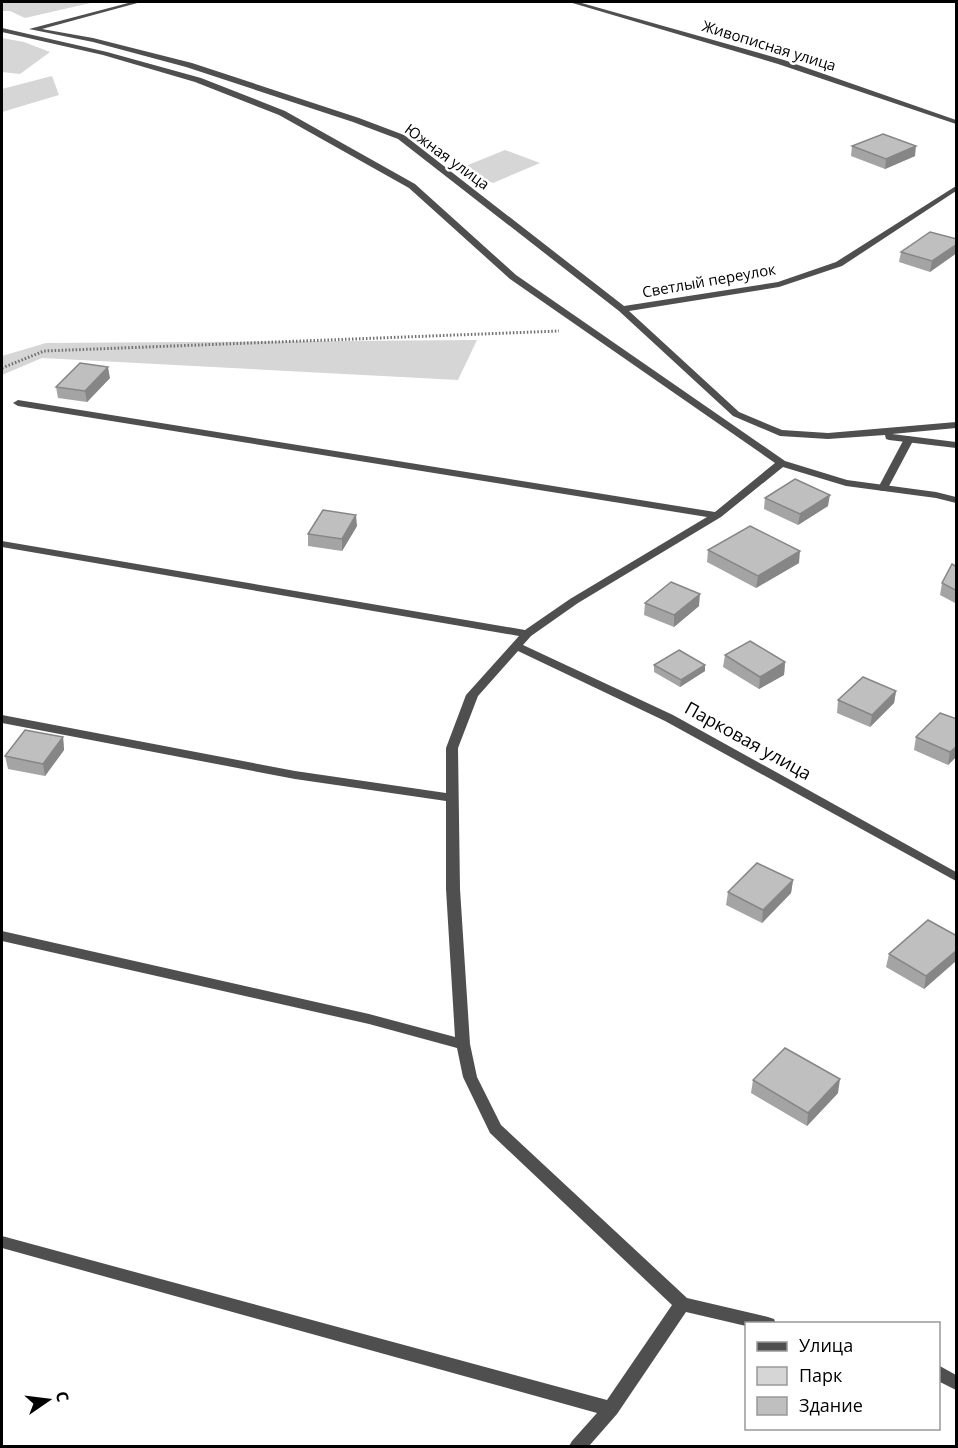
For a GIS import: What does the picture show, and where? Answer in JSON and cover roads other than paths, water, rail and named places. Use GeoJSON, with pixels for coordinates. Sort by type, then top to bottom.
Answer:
{"type":"FeatureCollection","features":[{"type":"Feature","properties":{"kind":"street","name":"Южная улица"},"geometry":{"type":"LineString","coordinates":[[138,2],[32,28],[93,40],[189,65],[401,137],[622,309],[736,414],[780,433],[828,436],[868,434]]}},
{"type":"Feature","properties":{"kind":"street","name":"Живописная улица"},"geometry":{"type":"LineString","coordinates":[[572,2],[781,62],[957,122]]}},
{"type":"Feature","properties":{"kind":"street"},"geometry":{"type":"LineString","coordinates":[[2,30],[105,53],[177,74],[282,113],[412,186],[513,278],[781,463],[846,483],[957,500]]}},
{"type":"Feature","properties":{"kind":"street","name":"Светлый переулок"},"geometry":{"type":"LineString","coordinates":[[622,309],[779,284],[839,264],[957,188]]}},
{"type":"Feature","properties":{"kind":"street"},"geometry":{"type":"LineString","coordinates":[[18,403],[717,515]]}},
{"type":"Feature","properties":{"kind":"street"},"geometry":{"type":"LineString","coordinates":[[868,434],[957,425]]}},
{"type":"Feature","properties":{"kind":"street"},"geometry":{"type":"LineString","coordinates":[[868,434],[957,445]]}},
{"type":"Feature","properties":{"kind":"street"},"geometry":{"type":"LineString","coordinates":[[883,488],[909,439]]}},
{"type":"Feature","properties":{"kind":"street"},"geometry":{"type":"LineString","coordinates":[[763,1322],[682,1304],[495,1129],[470,1077],[463,1044],[453,889],[452,748],[472,696],[518,647],[527,634],[574,601],[717,515],[781,463]]}},
{"type":"Feature","properties":{"kind":"street"},"geometry":{"type":"LineString","coordinates":[[2,544],[527,634]]}},
{"type":"Feature","properties":{"kind":"street","name":"Парковая улица"},"geometry":{"type":"LineString","coordinates":[[518,647],[669,718],[957,877]]}},
{"type":"Feature","properties":{"kind":"street"},"geometry":{"type":"LineString","coordinates":[[2,719],[295,775],[453,798]]}},
{"type":"Feature","properties":{"kind":"street"},"geometry":{"type":"LineString","coordinates":[[2,936],[358,1017],[463,1044]]}},
{"type":"Feature","properties":{"kind":"street"},"geometry":{"type":"LineString","coordinates":[[2,1242],[611,1409]]}},
{"type":"Feature","properties":{"kind":"street"},"geometry":{"type":"LineString","coordinates":[[578,1446],[611,1409],[682,1304]]}},
{"type":"Feature","properties":{"kind":"street"},"geometry":{"type":"LineString","coordinates":[[940,1373],[957,1383]]}}]}
